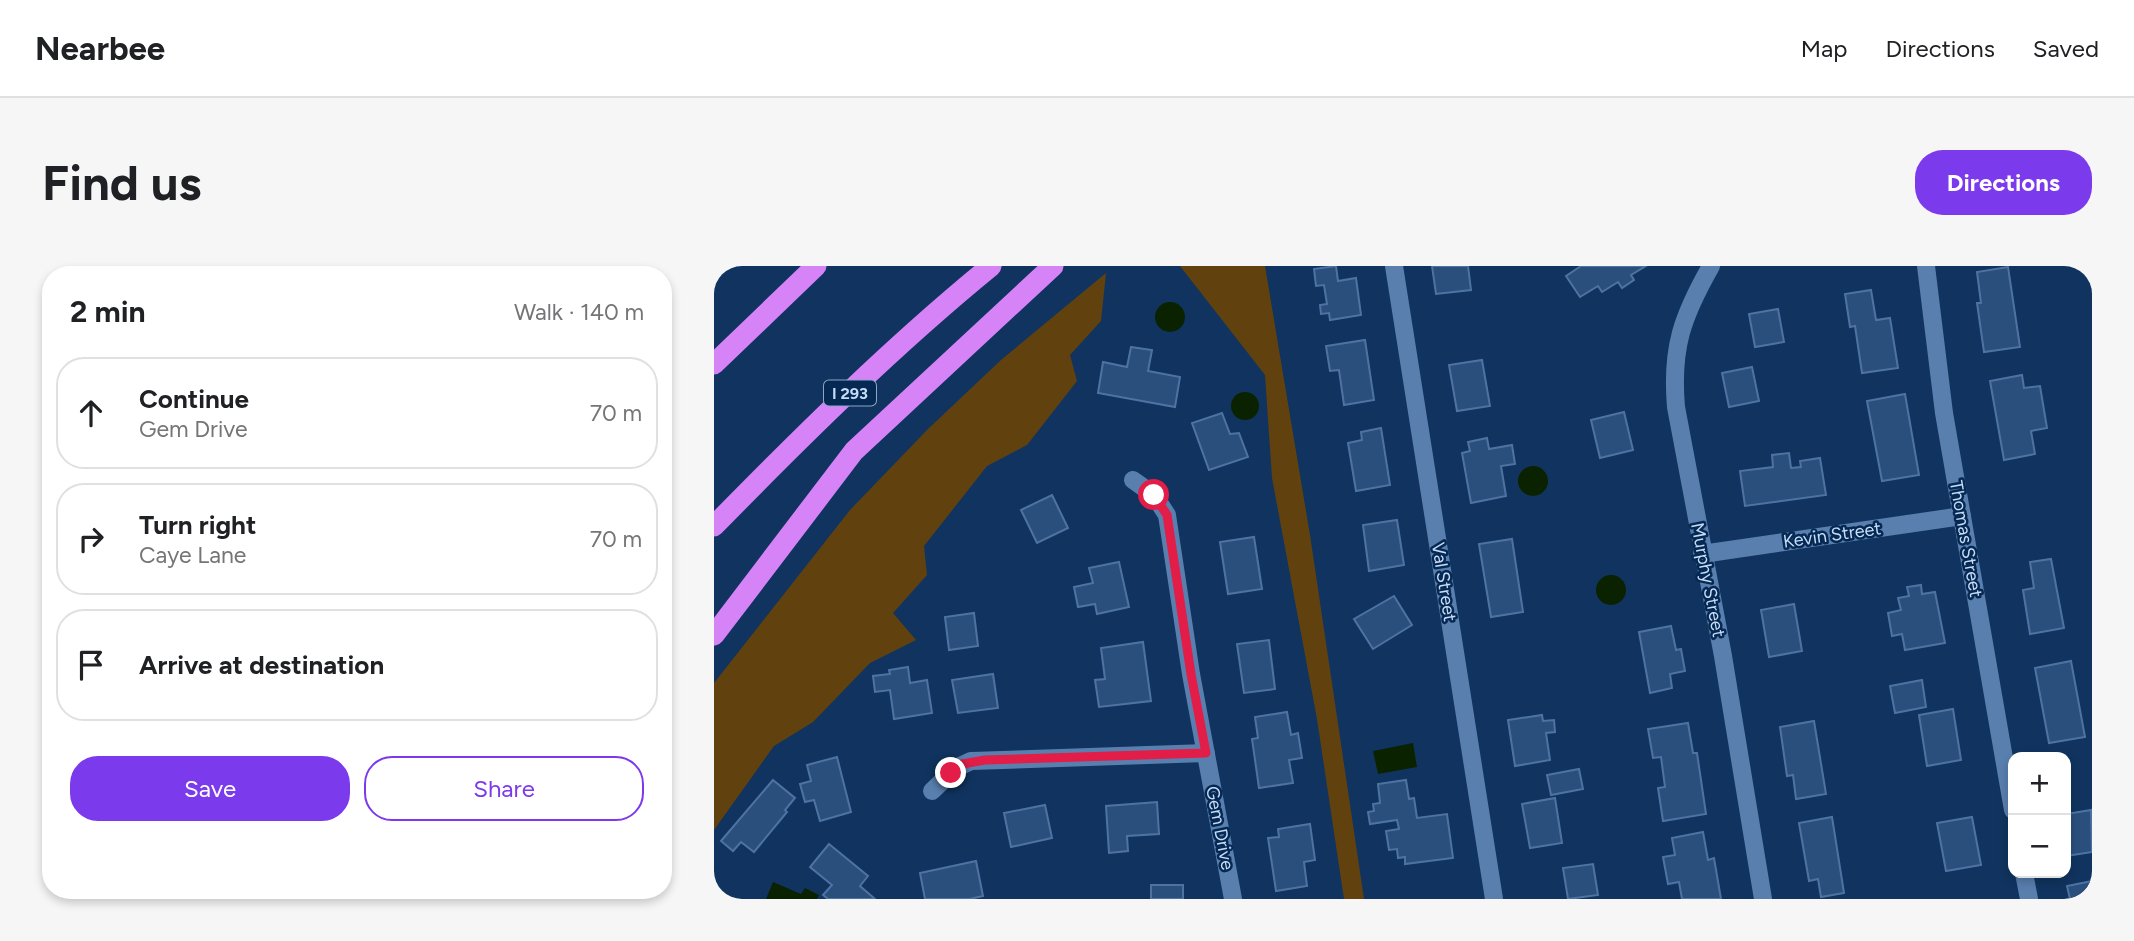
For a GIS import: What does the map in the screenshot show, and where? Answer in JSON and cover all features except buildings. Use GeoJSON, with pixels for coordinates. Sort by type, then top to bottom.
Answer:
{"type":"FeatureCollection","features":[{"type":"Feature","properties":{"kind":"highway"},"geometry":{"type":"LineString","coordinates":[[714,364],[816,266]]}},
{"type":"Feature","properties":{"kind":"highway","name":"I 293"},"geometry":{"type":"LineString","coordinates":[[714,526],[855,388],[951,299],[991,266]]}},
{"type":"Feature","properties":{"kind":"highway"},"geometry":{"type":"LineString","coordinates":[[714,635],[854,451],[1053,266]]}},
{"type":"Feature","properties":{"kind":"street","name":"Val Street"},"geometry":{"type":"LineString","coordinates":[[1394,266],[1494,899]]}},
{"type":"Feature","properties":{"kind":"street","name":"Murphy Street"},"geometry":{"type":"LineString","coordinates":[[1711,266],[1685,317],[1676,345],[1673,376],[1680,437],[1723,656],[1763,899]]}},
{"type":"Feature","properties":{"kind":"street","name":"Thomas Street"},"geometry":{"type":"LineString","coordinates":[[1926,266],[1944,413],[2008,781]]}},
{"type":"Feature","properties":{"kind":"street","name":"Gem Drive"},"geometry":{"type":"LineString","coordinates":[[1133,480],[1154,495],[1167,515],[1191,674],[1233,899]]}},
{"type":"Feature","properties":{"kind":"street","name":"Kevin Street"},"geometry":{"type":"LineString","coordinates":[[1702,554],[1962,516]]}},
{"type":"Feature","properties":{"kind":"street"},"geometry":{"type":"LineString","coordinates":[[932,791],[956,768],[971,761],[1206,753]]}},
{"type":"Feature","properties":{"kind":"street"},"geometry":{"type":"LineString","coordinates":[[2025,878],[2029,899]]}},
{"type":"Feature","properties":{"kind":"shaded area"},"geometry":{"type":"Polygon","coordinates":[[[1180,266],[1265,266],[1310,535],[1364,899],[1344,899],[1317,719],[1272,478],[1265,375],[1180,266]]]}},
{"type":"Feature","properties":{"kind":"shaded area"},"geometry":{"type":"Polygon","coordinates":[[[1106,273],[1101,321],[1070,355],[1077,381],[1027,445],[987,466],[924,546],[927,575],[893,613],[916,640],[870,663],[813,722],[774,746],[714,830],[714,683],[850,510],[928,429],[1001,360],[1106,273]]]}},
{"type":"Feature","properties":{"kind":"shaded area"},"geometry":{"type":"Polygon","coordinates":[[[1170,302],[1181,306],[1185,317],[1181,328],[1170,332],[1159,328],[1155,317],[1159,306],[1170,302]]]}},
{"type":"Feature","properties":{"kind":"shaded area"},"geometry":{"type":"Polygon","coordinates":[[[1245,392],[1255,396],[1259,406],[1255,416],[1245,420],[1235,416],[1231,406],[1235,396],[1245,392]]]}},
{"type":"Feature","properties":{"kind":"shaded area"},"geometry":{"type":"Polygon","coordinates":[[[1533,466],[1539,467],[1547,475],[1547,487],[1539,495],[1533,496],[1527,495],[1519,487],[1518,481],[1519,475],[1527,467],[1533,466]]]}},
{"type":"Feature","properties":{"kind":"shaded area"},"geometry":{"type":"Polygon","coordinates":[[[1611,575],[1617,576],[1625,584],[1625,596],[1617,604],[1611,605],[1605,604],[1597,596],[1596,590],[1597,584],[1605,576],[1611,575]]]}},
{"type":"Feature","properties":{"kind":"shaded area"},"geometry":{"type":"Polygon","coordinates":[[[1413,743],[1417,767],[1378,774],[1373,751],[1413,743]]]}},
{"type":"Feature","properties":{"kind":"shaded area"},"geometry":{"type":"Polygon","coordinates":[[[773,882],[801,894],[805,888],[819,895],[817,899],[766,899],[773,882]]]}},
{"type":"Feature","properties":{"kind":"route"},"geometry":{"type":"LineString","coordinates":[[951,773],[971,761],[1206,753],[1167,515],[1154,495]]}}]}
